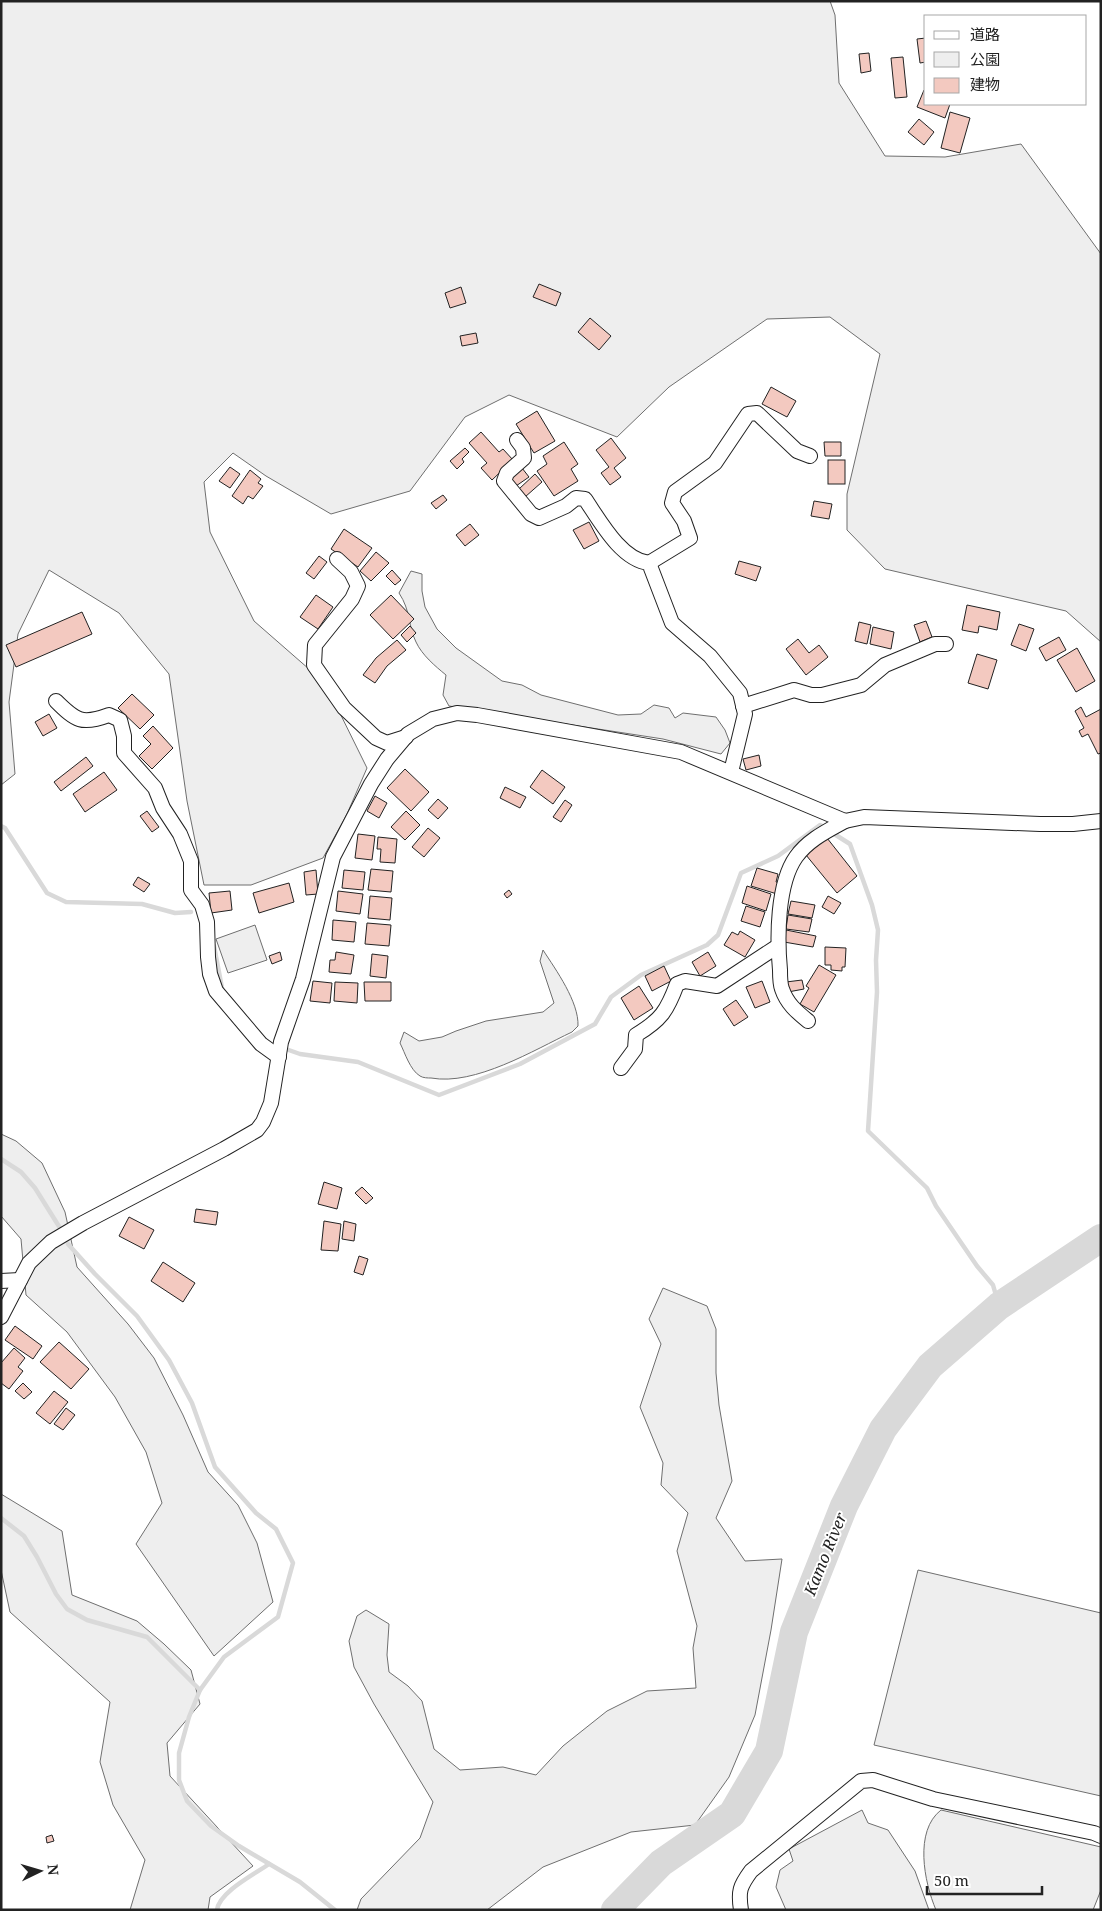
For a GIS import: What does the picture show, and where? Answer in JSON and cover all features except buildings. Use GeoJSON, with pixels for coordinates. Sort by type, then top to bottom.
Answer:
{"type":"FeatureCollection","features":[{"type":"Feature","properties":{"kind":"street"},"geometry":{"type":"LineString","coordinates":[[517,440],[523,448],[524,458],[506,473],[504,481],[531,514],[539,518],[566,506],[576,498],[585,499],[620,548],[642,562],[649,563],[690,538],[684,521],[672,503],[675,492],[715,463],[748,414],[757,413],[798,451],[810,456]]}},
{"type":"Feature","properties":{"kind":"street"},"geometry":{"type":"LineString","coordinates":[[337,559],[351,572],[358,586],[352,599],[315,645],[314,665],[344,708],[376,738],[387,743],[406,737]]}},
{"type":"Feature","properties":{"kind":"street"},"geometry":{"type":"LineString","coordinates":[[649,563],[672,623],[710,656],[740,694],[746,714],[731,772]]}},
{"type":"Feature","properties":{"kind":"street"},"geometry":{"type":"LineString","coordinates":[[743,706],[794,690],[810,695],[822,696],[861,685],[885,665],[935,644],[946,644]]}},
{"type":"Feature","properties":{"kind":"street"},"geometry":{"type":"LineString","coordinates":[[56,701],[72,717],[92,721],[109,715],[120,720],[124,736],[124,753],[155,788],[163,808],[180,834],[190,861],[191,890],[202,904],[207,922],[210,974],[216,991],[261,1044],[280,1050]]}},
{"type":"Feature","properties":{"kind":"street"},"geometry":{"type":"LineString","coordinates":[[1,1317],[29,1263],[51,1242],[224,1149],[257,1130],[263,1122],[271,1103],[280,1050],[303,980],[333,857],[371,784],[388,760],[408,734],[433,719],[457,713],[477,715],[681,752],[845,821]]}},
{"type":"Feature","properties":{"kind":"street"},"geometry":{"type":"LineString","coordinates":[[808,1021],[792,1009],[782,988],[778,946],[780,907],[790,868],[797,856],[812,840],[845,821],[864,817],[1040,824],[1101,822]]}},
{"type":"Feature","properties":{"kind":"street"},"geometry":{"type":"LineString","coordinates":[[621,1068],[635,1049],[636,1035],[650,1027],[668,1008],[677,984],[685,982],[717,986],[778,946]]}},
{"type":"Feature","properties":{"kind":"street"},"geometry":{"type":"LineString","coordinates":[[1,1281],[20,1280]]}},
{"type":"Feature","properties":{"kind":"street"},"geometry":{"type":"LineString","coordinates":[[741,1910],[739,1897],[742,1884],[751,1871],[861,1781],[873,1780],[933,1798],[1101,1836]]}},
{"type":"Feature","properties":{"kind":"green space"},"geometry":{"type":"Polygon","coordinates":[[[1,1],[830,1],[835,15],[839,83],[885,156],[945,157],[1021,144],[1101,254],[1101,642],[1066,611],[885,569],[847,530],[847,494],[880,354],[830,317],[767,319],[669,387],[617,437],[509,395],[465,417],[410,491],[331,514],[266,476],[233,453],[204,482],[210,532],[254,621],[325,683],[367,768],[347,814],[323,858],[251,885],[204,885],[187,801],[169,674],[119,613],[49,570],[18,634],[9,702],[15,774],[1,785],[1,1]]]}},
{"type":"Feature","properties":{"kind":"green space"},"geometry":{"type":"Polygon","coordinates":[[[411,571],[422,574],[422,591],[425,607],[437,629],[456,648],[502,681],[522,685],[541,695],[618,715],[641,714],[654,705],[669,708],[675,718],[683,713],[716,717],[725,730],[730,743],[721,754],[663,739],[449,706],[443,695],[446,675],[429,660],[419,647],[413,636],[406,606],[399,593],[411,571]]]}},
{"type":"Feature","properties":{"kind":"green space"},"geometry":{"type":"Polygon","coordinates":[[[255,925],[267,960],[228,973],[216,939],[255,925]]]}},
{"type":"Feature","properties":{"kind":"green space"},"geometry":{"type":"Polygon","coordinates":[[[543,950],[566,986],[575,1007],[578,1026],[572,1032],[504,1065],[466,1077],[448,1079],[427,1078],[421,1077],[416,1073],[400,1043],[404,1032],[419,1041],[442,1037],[486,1021],[543,1012],[554,1003],[540,961],[543,950]]]}},
{"type":"Feature","properties":{"kind":"green space"},"geometry":{"type":"Polygon","coordinates":[[[1,1134],[16,1141],[42,1163],[65,1212],[77,1267],[128,1324],[154,1358],[183,1415],[208,1472],[238,1505],[257,1543],[273,1602],[214,1656],[136,1544],[162,1503],[146,1452],[115,1397],[67,1332],[26,1295],[21,1239],[1,1216],[1,1134]]]}},
{"type":"Feature","properties":{"kind":"green space"},"geometry":{"type":"Polygon","coordinates":[[[663,1288],[707,1306],[716,1329],[716,1373],[719,1405],[732,1481],[716,1518],[745,1561],[782,1559],[755,1715],[729,1777],[695,1825],[631,1832],[543,1867],[487,1910],[357,1910],[361,1899],[420,1838],[433,1802],[354,1667],[349,1641],[357,1616],[366,1610],[389,1624],[387,1655],[389,1672],[408,1686],[422,1701],[434,1749],[460,1770],[503,1767],[536,1775],[563,1746],[607,1711],[647,1691],[696,1688],[693,1648],[697,1626],[677,1551],[688,1513],[661,1485],[663,1463],[640,1407],[661,1344],[649,1319],[663,1288]]]}},
{"type":"Feature","properties":{"kind":"green space"},"geometry":{"type":"Polygon","coordinates":[[[1,1494],[62,1531],[72,1595],[137,1621],[191,1670],[200,1704],[167,1743],[170,1776],[253,1866],[210,1897],[208,1910],[130,1910],[145,1860],[113,1805],[100,1762],[110,1702],[10,1612],[1,1570],[1,1494]]]}},
{"type":"Feature","properties":{"kind":"green space"},"geometry":{"type":"Polygon","coordinates":[[[918,1570],[1101,1613],[1101,1796],[874,1745],[918,1570]]]}},
{"type":"Feature","properties":{"kind":"green space"},"geometry":{"type":"Polygon","coordinates":[[[862,1810],[868,1823],[888,1830],[915,1871],[929,1910],[786,1910],[776,1887],[780,1870],[793,1861],[789,1849],[862,1810]]]}},
{"type":"Feature","properties":{"kind":"green space"},"geometry":{"type":"Polygon","coordinates":[[[941,1810],[1101,1847],[1101,1890],[1093,1910],[936,1910],[925,1872],[924,1843],[933,1819],[941,1810]]]}},
{"type":"Feature","properties":{"kind":"waterway"},"geometry":{"type":"LineString","coordinates":[[283,1048],[300,1054],[358,1062],[439,1095],[520,1064],[595,1024],[611,997],[641,975],[707,945],[718,935],[741,873],[778,856],[820,825],[850,844],[872,905],[878,930],[876,960],[877,992],[868,1131],[927,1188],[936,1206],[977,1266],[993,1285],[999,1306]]}},
{"type":"Feature","properties":{"kind":"waterway"},"geometry":{"type":"LineString","coordinates":[[1,826],[5,828],[47,893],[66,902],[142,904],[175,913],[191,912]]}},
{"type":"Feature","properties":{"kind":"waterway"},"geometry":{"type":"LineString","coordinates":[[214,946],[222,988]]}},
{"type":"Feature","properties":{"kind":"waterway"},"geometry":{"type":"LineString","coordinates":[[1,1159],[21,1172],[35,1188],[60,1228]]}},
{"type":"Feature","properties":{"kind":"waterway","name":"Kamo River"},"geometry":{"type":"LineString","coordinates":[[615,1910],[661,1863],[732,1814],[769,1751],[794,1632],[844,1506],[883,1429],[930,1366],[999,1306],[1101,1238]]}},
{"type":"Feature","properties":{"kind":"waterway"},"geometry":{"type":"LineString","coordinates":[[68,1244],[137,1316],[169,1360],[192,1403],[215,1467],[256,1513],[276,1529],[293,1563],[278,1617],[224,1657],[200,1690],[189,1717],[179,1753],[179,1780],[187,1801],[211,1826],[239,1846],[300,1882],[335,1910]]}},
{"type":"Feature","properties":{"kind":"waterway"},"geometry":{"type":"LineString","coordinates":[[1,1518],[24,1536],[56,1594],[67,1609],[87,1620],[147,1637],[200,1690]]}},
{"type":"Feature","properties":{"kind":"waterway"},"geometry":{"type":"LineString","coordinates":[[217,1910],[219,1903],[231,1890],[269,1864]]}}]}
